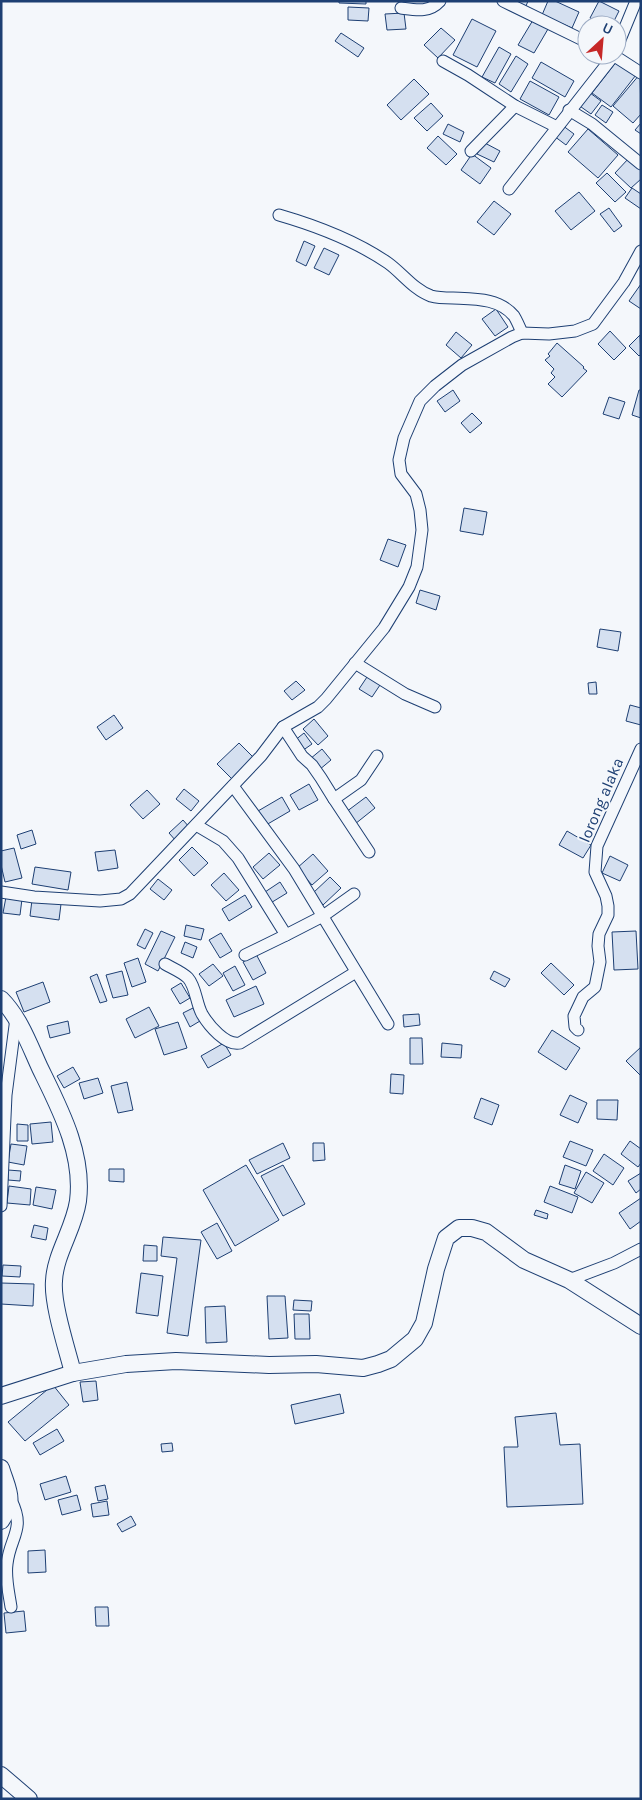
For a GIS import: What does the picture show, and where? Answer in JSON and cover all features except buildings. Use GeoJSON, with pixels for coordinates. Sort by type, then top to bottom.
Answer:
{"type":"FeatureCollection","features":[{"type":"Feature","properties":{"kind":"street"},"geometry":{"type":"LineString","coordinates":[[401,8],[422,10],[434,8],[440,1]]}},
{"type":"Feature","properties":{"kind":"street"},"geometry":{"type":"LineString","coordinates":[[503,1],[577,37]]}},
{"type":"Feature","properties":{"kind":"street"},"geometry":{"type":"LineString","coordinates":[[627,23],[636,1]]}},
{"type":"Feature","properties":{"kind":"street"},"geometry":{"type":"LineString","coordinates":[[443,61],[515,106],[557,127]]}},
{"type":"Feature","properties":{"kind":"street"},"geometry":{"type":"LineString","coordinates":[[627,64],[641,73]]}},
{"type":"Feature","properties":{"kind":"street"},"geometry":{"type":"LineString","coordinates":[[509,189],[605,65]]}},
{"type":"Feature","properties":{"kind":"street"},"geometry":{"type":"LineString","coordinates":[[471,151],[515,106]]}},
{"type":"Feature","properties":{"kind":"street"},"geometry":{"type":"LineString","coordinates":[[570,110],[592,124],[641,164]]}},
{"type":"Feature","properties":{"kind":"street"},"geometry":{"type":"LineString","coordinates":[[280,215],[305,222],[342,238],[388,263],[422,292],[432,296],[492,301],[501,305],[514,317],[522,333]]}},
{"type":"Feature","properties":{"kind":"street"},"geometry":{"type":"LineString","coordinates":[[1,892],[34,897],[100,901],[121,899],[130,894],[271,745],[283,727],[318,707],[384,628],[409,587],[417,567],[422,530],[420,510],[416,494],[401,474],[399,460],[404,438],[416,410],[426,394],[462,365],[512,337],[522,333],[564,333],[592,324],[624,282],[641,251]]}},
{"type":"Feature","properties":{"kind":"street"},"geometry":{"type":"LineString","coordinates":[[355,663],[405,694],[435,706]]}},
{"type":"Feature","properties":{"kind":"street"},"geometry":{"type":"LineString","coordinates":[[283,727],[302,756],[322,778],[369,852]]}},
{"type":"Feature","properties":{"kind":"street","name":"lorong alaka"},"geometry":{"type":"LineString","coordinates":[[578,1030],[575,1026],[574,1016],[583,997],[595,987],[600,962],[599,934],[608,915],[606,896],[595,872],[597,846],[641,750]]}},
{"type":"Feature","properties":{"kind":"street"},"geometry":{"type":"LineString","coordinates":[[334,799],[362,780],[377,756]]}},
{"type":"Feature","properties":{"kind":"street"},"geometry":{"type":"LineString","coordinates":[[233,786],[294,869],[388,1024]]}},
{"type":"Feature","properties":{"kind":"street"},"geometry":{"type":"LineString","coordinates":[[196,825],[223,841],[238,858],[286,935]]}},
{"type":"Feature","properties":{"kind":"street"},"geometry":{"type":"LineString","coordinates":[[245,955],[323,916],[354,894]]}},
{"type":"Feature","properties":{"kind":"street"},"geometry":{"type":"LineString","coordinates":[[165,964],[189,979],[202,1013],[211,1026],[226,1040],[235,1044],[356,972]]}},
{"type":"Feature","properties":{"kind":"street"},"geometry":{"type":"LineString","coordinates":[[1,999],[16,1018],[64,1118],[74,1148],[79,1176],[78,1200],[72,1226],[57,1264],[54,1281],[55,1299],[73,1373]]}},
{"type":"Feature","properties":{"kind":"street"},"geometry":{"type":"LineString","coordinates":[[1,1206],[3,1115],[16,1018]]}},
{"type":"Feature","properties":{"kind":"street"},"geometry":{"type":"LineString","coordinates":[[1,1396],[73,1373],[126,1364],[176,1361],[269,1365],[316,1364],[363,1368],[391,1358],[416,1339],[424,1323],[436,1269],[446,1238],[459,1228],[472,1228],[486,1232],[524,1260],[569,1280],[641,1326]]}},
{"type":"Feature","properties":{"kind":"street"},"geometry":{"type":"LineString","coordinates":[[569,1280],[614,1263],[641,1249]]}},
{"type":"Feature","properties":{"kind":"street"},"geometry":{"type":"LineString","coordinates":[[1,1468],[15,1509],[18,1526],[7,1564],[12,1607]]}},
{"type":"Feature","properties":{"kind":"street"},"geometry":{"type":"LineString","coordinates":[[1,1521],[7,1512],[11,1500]]}},
{"type":"Feature","properties":{"kind":"street"},"geometry":{"type":"LineString","coordinates":[[1,1775],[29,1799]]}}]}
